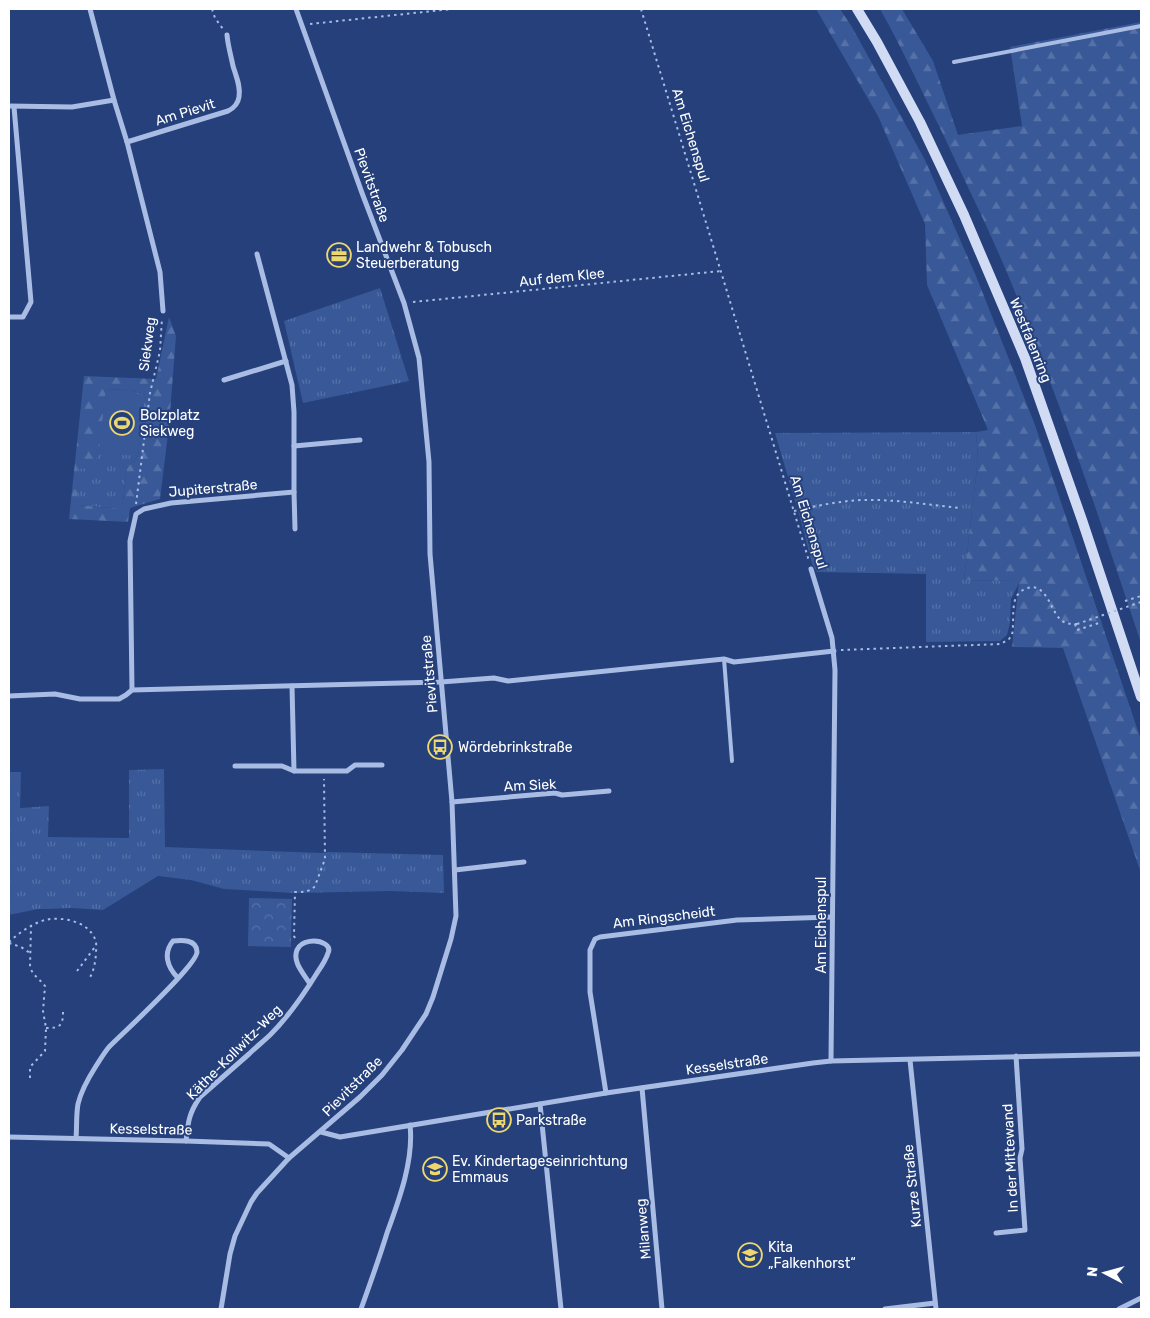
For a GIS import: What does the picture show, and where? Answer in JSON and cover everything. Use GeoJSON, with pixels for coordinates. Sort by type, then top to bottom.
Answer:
{"type":"FeatureCollection","features":[{"type":"Feature","properties":{"kind":"main road","name":"Westfalenring"},"geometry":{"type":"LineString","coordinates":[[857,9],[878,42],[920,122],[964,215],[1025,358],[1141,697]]}},
{"type":"Feature","properties":{"kind":"street","name":"Siekweg"},"geometry":{"type":"LineString","coordinates":[[90,9],[127,142],[160,272],[163,311]]}},
{"type":"Feature","properties":{"kind":"street","name":"Pievitstraße"},"geometry":{"type":"LineString","coordinates":[[221,1309],[230,1254],[235,1236],[257,1192],[289,1158],[360,1097],[382,1075],[402,1050],[426,1014],[433,997],[456,916],[452,802],[430,554],[429,462],[419,358],[404,303],[296,9]]}},
{"type":"Feature","properties":{"kind":"street","name":"Am Pievit"},"geometry":{"type":"LineString","coordinates":[[127,142],[228,111],[238,104],[240,97],[239,88],[229,51],[227,35]]}},
{"type":"Feature","properties":{"kind":"street"},"geometry":{"type":"LineString","coordinates":[[9,317],[23,317],[31,302],[11,106],[72,107],[114,100]]}},
{"type":"Feature","properties":{"kind":"street"},"geometry":{"type":"LineString","coordinates":[[256,254],[292,385],[294,412],[294,529]]}},
{"type":"Feature","properties":{"kind":"street"},"geometry":{"type":"LineString","coordinates":[[224,380],[286,361]]}},
{"type":"Feature","properties":{"kind":"street"},"geometry":{"type":"LineString","coordinates":[[294,446],[360,440]]}},
{"type":"Feature","properties":{"kind":"street","name":"Jupiterstraße"},"geometry":{"type":"LineString","coordinates":[[136,514],[144,508],[171,502],[294,492]]}},
{"type":"Feature","properties":{"kind":"street"},"geometry":{"type":"LineString","coordinates":[[132,690],[130,541],[136,514]]}},
{"type":"Feature","properties":{"kind":"street","name":"Am Eichenspul"},"geometry":{"type":"LineString","coordinates":[[811,569],[832,638],[835,670],[831,1061]]}},
{"type":"Feature","properties":{"kind":"street"},"geometry":{"type":"LineString","coordinates":[[9,696],[55,694],[80,699],[119,699],[132,690],[441,682],[494,678],[508,681],[724,659],[734,662],[834,651]]}},
{"type":"Feature","properties":{"kind":"street"},"geometry":{"type":"LineString","coordinates":[[292,686],[294,771]]}},
{"type":"Feature","properties":{"kind":"street"},"geometry":{"type":"LineString","coordinates":[[235,766],[282,766],[294,771],[347,771],[355,765],[382,765]]}},
{"type":"Feature","properties":{"kind":"street","name":"Am Siek"},"geometry":{"type":"LineString","coordinates":[[452,802],[555,793],[609,791]]}},
{"type":"Feature","properties":{"kind":"street"},"geometry":{"type":"LineString","coordinates":[[455,870],[524,862]]}},
{"type":"Feature","properties":{"kind":"street","name":"Am Ringscheidt"},"geometry":{"type":"LineString","coordinates":[[606,1093],[590,992],[590,950],[595,939],[737,920],[832,917]]}},
{"type":"Feature","properties":{"kind":"street"},"geometry":{"type":"LineString","coordinates":[[76,1138],[78,1104],[96,1066],[108,1049],[178,978],[195,958],[197,952],[194,945],[184,940],[173,941],[168,947],[169,964],[172,972],[178,978]]}},
{"type":"Feature","properties":{"kind":"street","name":"Käthe-Kollwitz-Weg"},"geometry":{"type":"LineString","coordinates":[[186,1141],[192,1109],[200,1098],[271,1034],[310,984],[329,952],[326,944],[306,942],[300,945]]}},
{"type":"Feature","properties":{"kind":"street"},"geometry":{"type":"LineString","coordinates":[[300,945],[296,957],[298,965],[310,984]]}},
{"type":"Feature","properties":{"kind":"street","name":"Kesselstraße"},"geometry":{"type":"LineString","coordinates":[[321,1132],[340,1137],[606,1093],[831,1061],[1141,1054]]}},
{"type":"Feature","properties":{"kind":"street","name":"In der Mittewand"},"geometry":{"type":"LineString","coordinates":[[996,1233],[1025,1230],[1016,1056]]}},
{"type":"Feature","properties":{"kind":"street","name":"Kurze Straße"},"geometry":{"type":"LineString","coordinates":[[910,1060],[936,1306]]}},
{"type":"Feature","properties":{"kind":"street","name":"Milanweg"},"geometry":{"type":"LineString","coordinates":[[642,1088],[662,1309]]}},
{"type":"Feature","properties":{"kind":"street"},"geometry":{"type":"LineString","coordinates":[[540,1104],[561,1309]]}},
{"type":"Feature","properties":{"kind":"street"},"geometry":{"type":"LineString","coordinates":[[362,1309],[404,1181],[410,1152],[410,1126]]}},
{"type":"Feature","properties":{"kind":"street","name":"Kesselstraße"},"geometry":{"type":"LineString","coordinates":[[9,1137],[269,1144],[289,1158]]}},
{"type":"Feature","properties":{"kind":"street"},"geometry":{"type":"LineString","coordinates":[[1119,1309],[1141,1298]]}},
{"type":"Feature","properties":{"kind":"street"},"geometry":{"type":"LineString","coordinates":[[885,1309],[936,1306]]}},
{"type":"Feature","properties":{"kind":"lane"},"geometry":{"type":"LineString","coordinates":[[954,62],[1141,26]]}},
{"type":"Feature","properties":{"kind":"lane"},"geometry":{"type":"LineString","coordinates":[[724,659],[732,761]]}},
{"type":"Feature","properties":{"kind":"path"},"geometry":{"type":"LineString","coordinates":[[212,9],[215,18],[227,35]]}},
{"type":"Feature","properties":{"kind":"path"},"geometry":{"type":"LineString","coordinates":[[302,25],[452,9]]}},
{"type":"Feature","properties":{"kind":"path","name":"Am Eichenspul"},"geometry":{"type":"LineString","coordinates":[[641,9],[811,569]]}},
{"type":"Feature","properties":{"kind":"path","name":"Auf dem Klee"},"geometry":{"type":"LineString","coordinates":[[404,303],[721,271]]}},
{"type":"Feature","properties":{"kind":"path","name":"Siekweg"},"geometry":{"type":"LineString","coordinates":[[136,514],[136,495],[150,392],[160,351],[163,311]]}},
{"type":"Feature","properties":{"kind":"path"},"geometry":{"type":"LineString","coordinates":[[794,511],[861,500],[893,501],[961,508]]}},
{"type":"Feature","properties":{"kind":"path"},"geometry":{"type":"LineString","coordinates":[[834,651],[1001,644],[1006,642],[1012,635],[1015,599],[1020,592],[1028,588],[1042,591],[1060,620],[1066,623],[1076,624],[1141,602]]}},
{"type":"Feature","properties":{"kind":"path"},"geometry":{"type":"LineString","coordinates":[[1125,601],[1141,596]]}},
{"type":"Feature","properties":{"kind":"path"},"geometry":{"type":"LineString","coordinates":[[1076,624],[1077,630],[1102,622]]}},
{"type":"Feature","properties":{"kind":"path"},"geometry":{"type":"LineString","coordinates":[[300,945],[294,936],[295,892],[306,892],[313,889],[325,858],[324,771]]}},
{"type":"Feature","properties":{"kind":"path"},"geometry":{"type":"LineString","coordinates":[[30,952],[9,942],[25,929],[42,921],[66,919],[80,924],[90,931],[96,940],[93,971],[89,979]]}},
{"type":"Feature","properties":{"kind":"path"},"geometry":{"type":"LineString","coordinates":[[30,1078],[30,1067],[45,1051],[46,1028],[43,1011],[45,986],[32,973],[30,968],[31,926]]}},
{"type":"Feature","properties":{"kind":"path"},"geometry":{"type":"LineString","coordinates":[[77,971],[96,946]]}},
{"type":"Feature","properties":{"kind":"path"},"geometry":{"type":"LineString","coordinates":[[46,1028],[57,1027],[61,1024],[63,1012]]}},
{"type":"Feature","properties":{"kind":"green space"},"geometry":{"type":"Polygon","coordinates":[[[816,9],[840,9],[852,27],[925,160],[976,276],[1035,425],[1141,740],[1141,873],[1063,648],[1012,647],[1019,581],[964,580],[978,459],[976,432],[988,430],[927,285],[925,224],[878,116],[816,9]]]}},
{"type":"Feature","properties":{"kind":"green space"},"geometry":{"type":"Polygon","coordinates":[[[880,9],[902,9],[933,61],[958,135],[1022,126],[1010,47],[1141,22],[1141,643],[1081,466],[1007,271],[941,130],[880,9]]]}},
{"type":"Feature","properties":{"kind":"green space"},"geometry":{"type":"Polygon","coordinates":[[[380,288],[409,381],[303,403],[284,321],[380,288]]]}},
{"type":"Feature","properties":{"kind":"green space"},"geometry":{"type":"Polygon","coordinates":[[[169,317],[176,336],[169,426],[160,499],[130,508],[128,522],[69,519],[84,376],[156,379],[169,317]],[[129,389],[106,390],[99,452],[93,468],[77,469],[77,505],[122,509],[127,468],[138,456],[145,395],[129,389]]]}},
{"type":"Feature","properties":{"kind":"green space"},"geometry":{"type":"Polygon","coordinates":[[[129,389],[145,395],[138,456],[127,468],[122,509],[77,505],[77,469],[106,390],[129,389]]]}},
{"type":"Feature","properties":{"kind":"green space","name":"Bolzplatz Siekweg"},"geometry":{"type":"Polygon","coordinates":[[[106,390],[145,395],[138,456],[99,452],[106,390]]]}},
{"type":"Feature","properties":{"kind":"green space"},"geometry":{"type":"Polygon","coordinates":[[[976,432],[978,459],[964,580],[1020,581],[1011,599],[1010,623],[1007,635],[1000,641],[926,642],[926,574],[817,572],[812,564],[775,433],[976,432]]]}},
{"type":"Feature","properties":{"kind":"green space"},"geometry":{"type":"Polygon","coordinates":[[[164,769],[165,847],[321,853],[443,855],[444,893],[391,891],[295,893],[224,889],[191,880],[158,876],[103,910],[72,908],[38,909],[9,915],[9,772],[21,772],[20,808],[49,806],[48,837],[129,838],[129,770],[164,769]]]}},
{"type":"Feature","properties":{"kind":"green space"},"geometry":{"type":"Polygon","coordinates":[[[249,898],[292,899],[291,947],[248,946],[249,898]]]}},
{"type":"Feature","properties":{"kind":"place","name":"Landwehr & Tobusch Steuerberatung"},"geometry":{"type":"Point","coordinates":[339,255]}},
{"type":"Feature","properties":{"kind":"place","name":"Bolzplatz Siekweg"},"geometry":{"type":"Point","coordinates":[122,423]}},
{"type":"Feature","properties":{"kind":"place","name":"Wördebrinkstraße"},"geometry":{"type":"Point","coordinates":[440,747]}},
{"type":"Feature","properties":{"kind":"place","name":"Parkstraße"},"geometry":{"type":"Point","coordinates":[499,1120]}},
{"type":"Feature","properties":{"kind":"place","name":"Ev. Kindertageseinrichtung Emmaus"},"geometry":{"type":"Point","coordinates":[435,1169]}},
{"type":"Feature","properties":{"kind":"place","name":"Kita „Falkenhorst“"},"geometry":{"type":"Point","coordinates":[750,1255]}}]}
